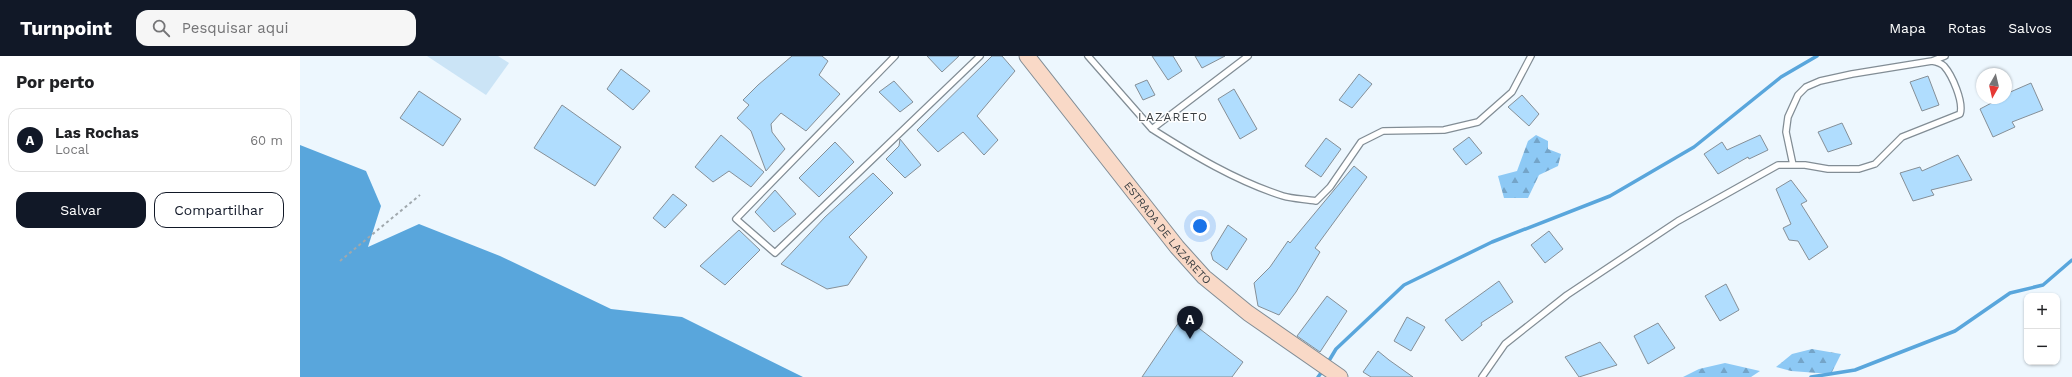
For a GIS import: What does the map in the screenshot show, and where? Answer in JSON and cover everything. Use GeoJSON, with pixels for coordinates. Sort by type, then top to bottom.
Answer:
{"type":"FeatureCollection","features":[{"type":"Feature","properties":{"kind":"street","name":"ESTRADA DE LAZARETO"},"geometry":{"type":"LineString","coordinates":[[1027,56],[1177,247],[1204,277],[1248,313],[1340,377]]}},
{"type":"Feature","properties":{"kind":"lane"},"geometry":{"type":"LineString","coordinates":[[895,56],[736,219],[775,252],[980,56]]}},
{"type":"Feature","properties":{"kind":"lane"},"geometry":{"type":"LineString","coordinates":[[1088,56],[1152,129],[1193,155],[1253,184],[1284,196],[1316,201],[1330,187],[1361,142],[1383,131],[1444,130],[1478,122],[1512,92],[1531,56]]}},
{"type":"Feature","properties":{"kind":"lane"},"geometry":{"type":"LineString","coordinates":[[1152,129],[1248,56]]}},
{"type":"Feature","properties":{"kind":"lane"},"geometry":{"type":"LineString","coordinates":[[1793,165],[1786,132],[1788,117],[1798,95],[1806,87],[1852,74],[1932,61],[1945,56]]}},
{"type":"Feature","properties":{"kind":"lane"},"geometry":{"type":"LineString","coordinates":[[1482,377],[1505,344],[1567,296],[1678,221],[1778,165],[1846,170],[1859,169],[1875,164],[1902,137],[1960,114],[1961,108],[1954,82],[1944,66],[1932,61]]}},
{"type":"Feature","properties":{"kind":"path"},"geometry":{"type":"LineString","coordinates":[[340,261],[420,195]]}},
{"type":"Feature","properties":{"kind":"shaded area"},"geometry":{"type":"Polygon","coordinates":[[[427,56],[498,56],[509,63],[486,95],[427,56]]]}},
{"type":"Feature","properties":{"kind":"shaded area"},"geometry":{"type":"Polygon","coordinates":[[[300,145],[366,171],[381,206],[368,247],[419,224],[500,256],[611,309],[682,317],[803,377],[300,377],[300,145]]]}},
{"type":"Feature","properties":{"kind":"green space"},"geometry":{"type":"Polygon","coordinates":[[[1536,135],[1548,141],[1548,149],[1561,154],[1558,166],[1539,175],[1528,198],[1504,198],[1498,176],[1517,171],[1528,141],[1536,135]]]}},
{"type":"Feature","properties":{"kind":"green space"},"geometry":{"type":"Polygon","coordinates":[[[1812,349],[1841,354],[1831,374],[1791,371],[1776,367],[1792,354],[1812,349]]]}},
{"type":"Feature","properties":{"kind":"green space"},"geometry":{"type":"Polygon","coordinates":[[[1725,363],[1760,371],[1751,377],[1683,377],[1699,369],[1725,363]]]}},
{"type":"Feature","properties":{"kind":"building"},"geometry":{"type":"Polygon","coordinates":[[[792,56],[822,56],[828,61],[819,75],[840,94],[806,131],[781,113],[771,124],[772,132],[785,149],[766,171],[751,131],[737,118],[749,105],[743,100],[792,56]]]}},
{"type":"Feature","properties":{"kind":"building"},"geometry":{"type":"Polygon","coordinates":[[[927,56],[959,56],[942,72],[927,56]]]}},
{"type":"Feature","properties":{"kind":"building"},"geometry":{"type":"Polygon","coordinates":[[[992,56],[1002,56],[1015,71],[977,116],[998,140],[984,155],[963,132],[938,152],[917,130],[992,56]]]}},
{"type":"Feature","properties":{"kind":"building"},"geometry":{"type":"Polygon","coordinates":[[[1152,56],[1173,56],[1182,71],[1168,80],[1152,56]]]}},
{"type":"Feature","properties":{"kind":"building"},"geometry":{"type":"Polygon","coordinates":[[[1195,56],[1225,56],[1202,68],[1195,56]]]}},
{"type":"Feature","properties":{"kind":"building"},"geometry":{"type":"Polygon","coordinates":[[[621,69],[650,91],[633,110],[607,89],[621,69]]]}},
{"type":"Feature","properties":{"kind":"building"},"geometry":{"type":"Polygon","coordinates":[[[1359,74],[1372,84],[1352,108],[1339,100],[1359,74]]]}},
{"type":"Feature","properties":{"kind":"building"},"geometry":{"type":"Polygon","coordinates":[[[1928,76],[1939,105],[1922,111],[1910,82],[1928,76]]]}},
{"type":"Feature","properties":{"kind":"building"},"geometry":{"type":"Polygon","coordinates":[[[1147,80],[1155,95],[1143,100],[1135,85],[1147,80]]]}},
{"type":"Feature","properties":{"kind":"building"},"geometry":{"type":"Polygon","coordinates":[[[894,81],[913,102],[900,112],[879,92],[894,81]]]}},
{"type":"Feature","properties":{"kind":"building"},"geometry":{"type":"Polygon","coordinates":[[[2031,83],[2043,110],[2012,122],[2015,127],[1993,137],[1980,109],[1990,104],[2012,104],[2012,91],[2031,83]]]}},
{"type":"Feature","properties":{"kind":"building"},"geometry":{"type":"Polygon","coordinates":[[[1234,89],[1257,129],[1240,139],[1218,99],[1234,89]]]}},
{"type":"Feature","properties":{"kind":"building"},"geometry":{"type":"Polygon","coordinates":[[[419,91],[461,119],[443,146],[400,118],[419,91]]]}},
{"type":"Feature","properties":{"kind":"building"},"geometry":{"type":"Polygon","coordinates":[[[1522,95],[1539,114],[1529,126],[1508,107],[1522,95]]]}},
{"type":"Feature","properties":{"kind":"building"},"geometry":{"type":"Polygon","coordinates":[[[562,105],[621,147],[595,186],[534,148],[562,105]]]}},
{"type":"Feature","properties":{"kind":"building"},"geometry":{"type":"Polygon","coordinates":[[[1842,123],[1852,144],[1828,152],[1818,132],[1842,123]]]}},
{"type":"Feature","properties":{"kind":"building"},"geometry":{"type":"Polygon","coordinates":[[[721,135],[764,172],[751,187],[729,171],[713,182],[695,167],[721,135]]]}},
{"type":"Feature","properties":{"kind":"building"},"geometry":{"type":"Polygon","coordinates":[[[1760,135],[1768,150],[1749,159],[1748,157],[1718,174],[1704,154],[1722,142],[1727,150],[1760,135]]]}},
{"type":"Feature","properties":{"kind":"building"},"geometry":{"type":"Polygon","coordinates":[[[1469,137],[1482,153],[1466,165],[1453,149],[1469,137]]]}},
{"type":"Feature","properties":{"kind":"building"},"geometry":{"type":"Polygon","coordinates":[[[1326,138],[1341,149],[1321,177],[1305,166],[1326,138]]]}},
{"type":"Feature","properties":{"kind":"building"},"geometry":{"type":"Polygon","coordinates":[[[900,139],[921,165],[905,178],[886,159],[899,146],[900,139]]]}},
{"type":"Feature","properties":{"kind":"building"},"geometry":{"type":"Polygon","coordinates":[[[835,142],[854,162],[819,197],[799,178],[835,142]]]}},
{"type":"Feature","properties":{"kind":"building"},"geometry":{"type":"Polygon","coordinates":[[[1958,155],[1972,180],[1931,190],[1934,195],[1913,201],[1900,173],[1920,167],[1922,171],[1958,155]]]}},
{"type":"Feature","properties":{"kind":"building"},"geometry":{"type":"Polygon","coordinates":[[[1354,166],[1367,177],[1315,248],[1320,252],[1296,292],[1279,315],[1258,306],[1254,283],[1270,267],[1288,241],[1290,243],[1354,166]]]}},
{"type":"Feature","properties":{"kind":"building"},"geometry":{"type":"Polygon","coordinates":[[[873,173],[893,193],[849,237],[867,257],[848,285],[827,289],[781,264],[825,217],[873,173]]]}},
{"type":"Feature","properties":{"kind":"building"},"geometry":{"type":"Polygon","coordinates":[[[1791,180],[1807,201],[1801,204],[1828,247],[1809,260],[1798,241],[1789,240],[1783,228],[1791,224],[1776,189],[1791,180]]]}},
{"type":"Feature","properties":{"kind":"building"},"geometry":{"type":"Polygon","coordinates":[[[775,190],[796,214],[774,232],[755,212],[775,190]]]}},
{"type":"Feature","properties":{"kind":"building"},"geometry":{"type":"Polygon","coordinates":[[[673,194],[687,205],[665,228],[653,218],[673,194]]]}},
{"type":"Feature","properties":{"kind":"building"},"geometry":{"type":"Polygon","coordinates":[[[1228,225],[1247,239],[1227,270],[1213,260],[1211,253],[1228,225]]]}},
{"type":"Feature","properties":{"kind":"building"},"geometry":{"type":"Polygon","coordinates":[[[739,230],[760,250],[725,285],[700,266],[739,230]]]}},
{"type":"Feature","properties":{"kind":"building"},"geometry":{"type":"Polygon","coordinates":[[[1549,231],[1563,249],[1545,263],[1531,245],[1549,231]]]}},
{"type":"Feature","properties":{"kind":"building"},"geometry":{"type":"Polygon","coordinates":[[[1499,281],[1513,302],[1481,323],[1482,325],[1462,341],[1445,320],[1499,281]]]}},
{"type":"Feature","properties":{"kind":"building"},"geometry":{"type":"Polygon","coordinates":[[[1726,284],[1739,310],[1720,321],[1705,296],[1726,284]]]}},
{"type":"Feature","properties":{"kind":"building"},"geometry":{"type":"Polygon","coordinates":[[[1327,296],[1347,311],[1320,352],[1297,336],[1327,296]]]}},
{"type":"Feature","properties":{"kind":"building"},"geometry":{"type":"Polygon","coordinates":[[[1183,316],[1243,362],[1232,377],[1142,377],[1183,316]]]}},
{"type":"Feature","properties":{"kind":"building"},"geometry":{"type":"Polygon","coordinates":[[[1407,317],[1425,327],[1411,351],[1394,341],[1407,317]]]}},
{"type":"Feature","properties":{"kind":"building"},"geometry":{"type":"Polygon","coordinates":[[[1658,323],[1675,348],[1648,364],[1634,336],[1658,323]]]}},
{"type":"Feature","properties":{"kind":"building"},"geometry":{"type":"Polygon","coordinates":[[[1600,342],[1617,365],[1579,377],[1565,357],[1600,342]]]}},
{"type":"Feature","properties":{"kind":"building"},"geometry":{"type":"Polygon","coordinates":[[[1378,351],[1413,377],[1371,377],[1363,372],[1378,351]]]}},
{"type":"Feature","properties":{"kind":"waterway"},"geometry":{"type":"LineString","coordinates":[[1327,364],[1336,349],[1404,285],[1492,242],[1610,196],[1694,147],[1781,77],[1817,56]]}},
{"type":"Feature","properties":{"kind":"waterway"},"geometry":{"type":"LineString","coordinates":[[1811,377],[1855,370],[1955,331],[2010,293],[2043,285],[2072,260]]}},
{"type":"Feature","properties":{"kind":"waterway"},"geometry":{"type":"LineString","coordinates":[[1318,377],[1324,369]]}},
{"type":"Feature","properties":{"kind":"place","name":"Las Rochas"},"geometry":{"type":"Point","coordinates":[1190,339]}},
{"type":"Feature","properties":{"kind":"district","name":"LAZARETO"},"geometry":{"type":"Point","coordinates":[1173,117]}}]}
